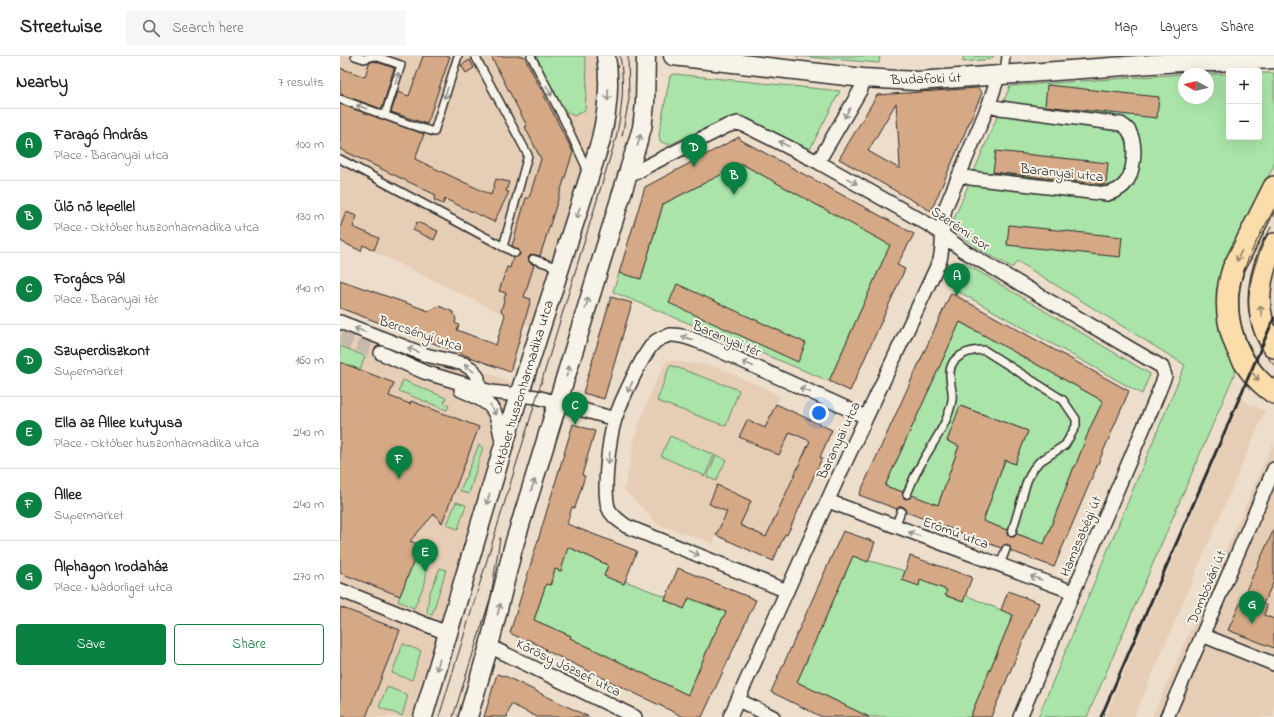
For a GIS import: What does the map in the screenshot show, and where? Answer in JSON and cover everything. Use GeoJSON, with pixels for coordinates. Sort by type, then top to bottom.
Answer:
{"type":"FeatureCollection","features":[{"type":"Feature","properties":{"kind":"main road","name":"Október huszonharmadika utca"},"geometry":{"type":"LineString","coordinates":[[422,717],[520,394],[590,175],[606,120],[608,85],[606,56]]}},
{"type":"Feature","properties":{"kind":"main road"},"geometry":{"type":"LineString","coordinates":[[468,717],[489,646],[512,548],[559,402],[596,274],[628,177],[642,128],[645,104],[646,56]]}},
{"type":"Feature","properties":{"kind":"main road","name":"Budafoki út"},"geometry":{"type":"LineString","coordinates":[[674,56],[863,78],[918,80],[1003,68],[1103,64],[1187,58],[1215,62],[1274,59]]}},
{"type":"Feature","properties":{"kind":"main road"},"geometry":{"type":"LineString","coordinates":[[1274,186],[1233,269],[1228,284],[1227,300],[1231,335],[1239,353],[1249,369],[1274,393]]}},
{"type":"Feature","properties":{"kind":"main road"},"geometry":{"type":"LineString","coordinates":[[1274,244],[1262,272],[1259,296],[1261,315],[1274,347]]}},
{"type":"Feature","properties":{"kind":"street","name":"Baranyai utca"},"geometry":{"type":"LineString","coordinates":[[730,717],[866,417],[940,260],[943,248],[942,222],[945,209],[961,174],[1003,68]]}},
{"type":"Feature","properties":{"kind":"street"},"geometry":{"type":"LineString","coordinates":[[818,162],[861,89],[863,78]]}},
{"type":"Feature","properties":{"kind":"street","name":"Baranyai utca"},"geometry":{"type":"LineString","coordinates":[[961,174],[970,178],[1107,194],[1121,188],[1129,178],[1133,158],[1133,141],[1131,133],[1122,124],[1000,108],[989,104]]}},
{"type":"Feature","properties":{"kind":"street","name":"Szerémi sor"},"geometry":{"type":"LineString","coordinates":[[628,177],[649,164],[720,129],[738,123],[818,162],[931,226],[964,251],[1162,367]]}},
{"type":"Feature","properties":{"kind":"street","name":"Bercsényi utca"},"geometry":{"type":"LineString","coordinates":[[340,322],[426,355],[464,364],[476,374],[479,388]]}},
{"type":"Feature","properties":{"kind":"street","name":"Baranyai tér"},"geometry":{"type":"LineString","coordinates":[[787,591],[626,526],[613,516],[608,508],[605,495],[608,462],[615,420],[645,355],[656,342],[669,335],[682,336],[705,344],[866,417]]}},
{"type":"Feature","properties":{"kind":"street"},"geometry":{"type":"LineString","coordinates":[[381,354],[424,372],[491,392],[520,394],[559,402],[615,420]]}},
{"type":"Feature","properties":{"kind":"street","name":"Hamzsabégi út"},"geometry":{"type":"LineString","coordinates":[[1020,717],[1165,376],[1162,367]]}},
{"type":"Feature","properties":{"kind":"street"},"geometry":{"type":"LineString","coordinates":[[424,372],[441,382],[490,404],[498,420],[504,446]]}},
{"type":"Feature","properties":{"kind":"street","name":"Dombóvári út"},"geometry":{"type":"LineString","coordinates":[[1167,717],[1274,469]]}},
{"type":"Feature","properties":{"kind":"street","name":"Erőmű utca"},"geometry":{"type":"LineString","coordinates":[[828,501],[1073,592]]}},
{"type":"Feature","properties":{"kind":"street"},"geometry":{"type":"LineString","coordinates":[[340,590],[448,634]]}},
{"type":"Feature","properties":{"kind":"street"},"geometry":{"type":"LineString","coordinates":[[1202,635],[1274,664]]}},
{"type":"Feature","properties":{"kind":"street","name":"Kőrösy József utca"},"geometry":{"type":"LineString","coordinates":[[489,646],[635,717]]}},
{"type":"Feature","properties":{"kind":"street"},"geometry":{"type":"LineString","coordinates":[[738,700],[773,717]]}},
{"type":"Feature","properties":{"kind":"lane"},"geometry":{"type":"LineString","coordinates":[[355,56],[364,59],[374,56],[401,65],[385,115]]}},
{"type":"Feature","properties":{"kind":"lane"},"geometry":{"type":"LineString","coordinates":[[340,99],[434,132],[458,56]]}},
{"type":"Feature","properties":{"kind":"lane"},"geometry":{"type":"LineString","coordinates":[[475,56],[528,155],[503,247]]}},
{"type":"Feature","properties":{"kind":"lane"},"geometry":{"type":"LineString","coordinates":[[531,56],[569,129],[590,175]]}},
{"type":"Feature","properties":{"kind":"lane"},"geometry":{"type":"LineString","coordinates":[[340,159],[494,246],[503,247],[515,253]]}},
{"type":"Feature","properties":{"kind":"lane"},"geometry":{"type":"LineString","coordinates":[[533,260],[560,268]]}},
{"type":"Feature","properties":{"kind":"lane"},"geometry":{"type":"LineString","coordinates":[[908,494],[919,468],[945,420],[952,399],[949,382],[953,363],[960,356],[973,350],[984,350],[1063,400],[1076,419],[1076,426],[1064,445],[1039,462],[1033,469],[1027,481],[1012,532]]}},
{"type":"Feature","properties":{"kind":"lane"},"geometry":{"type":"LineString","coordinates":[[895,527],[901,510]]}},
{"type":"Feature","properties":{"kind":"lane"},"geometry":{"type":"LineString","coordinates":[[1000,565],[1006,549]]}},
{"type":"Feature","properties":{"kind":"shaded area"},"geometry":{"type":"Polygon","coordinates":[[[340,56],[614,56],[618,82],[615,119],[549,331],[524,324],[340,235],[340,56]]]}},
{"type":"Feature","properties":{"kind":"shaded area"},"geometry":{"type":"Polygon","coordinates":[[[340,317],[530,389],[432,717],[340,717],[340,317]]]}},
{"type":"Feature","properties":{"kind":"shaded area"},"geometry":{"type":"Polygon","coordinates":[[[667,360],[718,367],[780,396],[776,405],[832,430],[820,456],[822,458],[787,535],[785,534],[773,561],[717,535],[713,543],[659,525],[624,490],[636,433],[653,387],[667,360]]]}},
{"type":"Feature","properties":{"kind":"shaded area"},"geometry":{"type":"Polygon","coordinates":[[[1241,400],[1265,411],[1134,717],[1105,717],[1241,400]]]}},
{"type":"Feature","properties":{"kind":"shaded area"},"geometry":{"type":"Polygon","coordinates":[[[1274,441],[1274,717],[1152,717],[1274,441]]]}},
{"type":"Feature","properties":{"kind":"green space"},"geometry":{"type":"Polygon","coordinates":[[[534,56],[585,56],[587,81],[585,110],[574,116],[561,108],[534,56]]]}},
{"type":"Feature","properties":{"kind":"green space"},"geometry":{"type":"Polygon","coordinates":[[[796,56],[880,56],[879,63],[796,56]]]}},
{"type":"Feature","properties":{"kind":"green space"},"geometry":{"type":"Polygon","coordinates":[[[963,56],[994,56],[991,59],[963,62],[963,56]]]}},
{"type":"Feature","properties":{"kind":"green space"},"geometry":{"type":"Polygon","coordinates":[[[1262,73],[1274,73],[1274,165],[1226,260],[1216,291],[1219,328],[1223,342],[1237,368],[1087,717],[1038,717],[1185,365],[1017,261],[1013,267],[1011,267],[978,248],[962,236],[952,224],[1010,86],[1178,74],[1178,104],[1214,104],[1214,74],[1226,74],[1226,140],[1262,140],[1262,73]]]}},
{"type":"Feature","properties":{"kind":"green space"},"geometry":{"type":"Polygon","coordinates":[[[674,74],[840,91],[809,151],[738,118],[725,119],[671,144],[665,144],[660,141],[659,134],[670,76],[674,74]]]}},
{"type":"Feature","properties":{"kind":"green space"},"geometry":{"type":"Polygon","coordinates":[[[742,164],[895,247],[884,259],[829,381],[613,292],[619,273],[641,279],[663,204],[742,164]]]}},
{"type":"Feature","properties":{"kind":"green space"},"geometry":{"type":"Polygon","coordinates":[[[963,262],[1150,374],[1142,394],[954,289],[963,262]]]}},
{"type":"Feature","properties":{"kind":"green space"},"geometry":{"type":"Polygon","coordinates":[[[960,322],[1103,401],[1074,467],[1044,544],[983,521],[1005,460],[1015,464],[1028,431],[961,406],[947,441],[959,446],[938,505],[885,486],[960,322]]]}},
{"type":"Feature","properties":{"kind":"green space"},"geometry":{"type":"Polygon","coordinates":[[[340,346],[365,356],[360,370],[340,362],[340,346]]]}},
{"type":"Feature","properties":{"kind":"green space"},"geometry":{"type":"Polygon","coordinates":[[[670,365],[739,390],[726,426],[657,401],[670,365]]]}},
{"type":"Feature","properties":{"kind":"green space"},"geometry":{"type":"Polygon","coordinates":[[[403,380],[446,398],[444,403],[449,405],[447,410],[399,391],[403,380]]]}},
{"type":"Feature","properties":{"kind":"green space"},"geometry":{"type":"Polygon","coordinates":[[[670,436],[714,455],[705,476],[661,456],[670,436]]]}},
{"type":"Feature","properties":{"kind":"green space"},"geometry":{"type":"Polygon","coordinates":[[[479,445],[483,447],[469,494],[460,491],[479,445]]]}},
{"type":"Feature","properties":{"kind":"green space"},"geometry":{"type":"Polygon","coordinates":[[[716,455],[726,460],[716,481],[707,477],[716,455]]]}},
{"type":"Feature","properties":{"kind":"green space"},"geometry":{"type":"Polygon","coordinates":[[[456,502],[466,505],[458,529],[447,525],[456,502]]]}},
{"type":"Feature","properties":{"kind":"green space"},"geometry":{"type":"Polygon","coordinates":[[[564,540],[574,550],[608,565],[604,576],[624,584],[625,581],[666,597],[665,600],[684,609],[690,596],[727,611],[713,637],[688,695],[570,638],[571,636],[534,620],[546,584],[551,585],[555,569],[561,571],[564,540]]]}},
{"type":"Feature","properties":{"kind":"green space"},"geometry":{"type":"Polygon","coordinates":[[[853,556],[905,571],[902,580],[919,585],[920,580],[947,590],[946,596],[963,602],[965,595],[1013,615],[970,717],[869,717],[797,682],[853,556]]]}},
{"type":"Feature","properties":{"kind":"green space"},"geometry":{"type":"Polygon","coordinates":[[[415,558],[428,563],[425,583],[414,608],[398,601],[415,558]]]}},
{"type":"Feature","properties":{"kind":"green space"},"geometry":{"type":"Polygon","coordinates":[[[440,568],[446,570],[432,615],[427,613],[429,595],[440,568]]]}},
{"type":"Feature","properties":{"kind":"green space"},"geometry":{"type":"Polygon","coordinates":[[[403,644],[421,651],[412,680],[392,673],[403,644]]]}},
{"type":"Feature","properties":{"kind":"green space"},"geometry":{"type":"Polygon","coordinates":[[[387,687],[408,695],[402,716],[379,707],[387,687]]]}},
{"type":"Feature","properties":{"kind":"building"},"geometry":{"type":"Polygon","coordinates":[[[423,56],[450,56],[427,124],[391,112],[398,92],[409,96],[423,56]]]}},
{"type":"Feature","properties":{"kind":"building"},"geometry":{"type":"Polygon","coordinates":[[[491,56],[524,56],[573,152],[540,256],[532,254],[528,258],[530,263],[534,265],[524,297],[531,299],[510,372],[340,308],[340,280],[429,311],[439,306],[453,312],[456,319],[455,323],[459,325],[457,330],[496,345],[505,315],[501,311],[506,293],[499,291],[507,267],[510,268],[513,258],[520,255],[519,250],[512,246],[526,198],[529,198],[541,159],[525,127],[527,126],[491,56]]]}},
{"type":"Feature","properties":{"kind":"building"},"geometry":{"type":"Polygon","coordinates":[[[470,60],[474,68],[466,73],[461,65],[470,60]]]}},
{"type":"Feature","properties":{"kind":"building"},"geometry":{"type":"Polygon","coordinates":[[[374,61],[394,68],[382,109],[340,94],[340,68],[365,77],[369,63],[374,61]]]}},
{"type":"Feature","properties":{"kind":"building"},"geometry":{"type":"Polygon","coordinates":[[[1047,85],[1159,97],[1157,118],[1045,106],[1047,85]]]}},
{"type":"Feature","properties":{"kind":"building"},"geometry":{"type":"Polygon","coordinates":[[[978,88],[982,93],[931,211],[839,159],[877,95],[978,88]],[[896,103],[868,151],[900,169],[896,103]]]}},
{"type":"Feature","properties":{"kind":"building"},"geometry":{"type":"Polygon","coordinates":[[[340,104],[424,134],[415,159],[491,195],[496,179],[509,182],[506,191],[509,192],[494,222],[445,199],[443,204],[434,200],[436,195],[340,149],[340,104]]]}},
{"type":"Feature","properties":{"kind":"building"},"geometry":{"type":"Polygon","coordinates":[[[739,137],[741,140],[914,234],[897,265],[905,269],[850,391],[829,381],[890,245],[742,164],[663,204],[641,279],[619,273],[645,187],[739,137]]]}},
{"type":"Feature","properties":{"kind":"building"},"geometry":{"type":"Polygon","coordinates":[[[996,151],[1108,163],[1106,185],[993,172],[996,151]]]}},
{"type":"Feature","properties":{"kind":"building"},"geometry":{"type":"Polygon","coordinates":[[[346,212],[357,216],[353,227],[379,238],[374,250],[363,245],[361,251],[340,241],[340,228],[346,212]]]}},
{"type":"Feature","properties":{"kind":"building"},"geometry":{"type":"Polygon","coordinates":[[[417,222],[438,231],[434,240],[413,230],[417,222]]]}},
{"type":"Feature","properties":{"kind":"building"},"geometry":{"type":"Polygon","coordinates":[[[1009,225],[1122,237],[1120,257],[1007,245],[1009,225]]]}},
{"type":"Feature","properties":{"kind":"building"},"geometry":{"type":"Polygon","coordinates":[[[677,284],[806,343],[798,362],[669,303],[677,284]]]}},
{"type":"Feature","properties":{"kind":"building"},"geometry":{"type":"Polygon","coordinates":[[[951,293],[1129,391],[1054,567],[1011,551],[1010,546],[1007,544],[1001,548],[906,512],[905,508],[902,506],[897,509],[859,495],[951,293]],[[960,322],[885,486],[903,492],[903,497],[905,499],[910,498],[912,495],[938,505],[959,446],[947,441],[960,406],[1028,431],[1015,464],[1005,460],[983,521],[1007,530],[1007,534],[1010,537],[1014,537],[1017,534],[1044,544],[1090,428],[1103,401],[960,322]]]}},
{"type":"Feature","properties":{"kind":"building"},"geometry":{"type":"Polygon","coordinates":[[[611,297],[632,303],[604,399],[583,393],[611,297]]]}},
{"type":"Feature","properties":{"kind":"building"},"geometry":{"type":"Polygon","coordinates":[[[340,362],[394,383],[389,396],[410,404],[411,401],[479,427],[442,523],[434,514],[410,541],[420,545],[400,596],[340,573],[340,362]]]}},
{"type":"Feature","properties":{"kind":"building"},"geometry":{"type":"Polygon","coordinates":[[[776,404],[832,430],[820,457],[822,458],[787,535],[785,534],[773,561],[716,535],[727,512],[709,504],[717,485],[751,501],[740,525],[766,537],[810,441],[790,432],[779,455],[739,437],[747,420],[765,428],[776,404]]]}},
{"type":"Feature","properties":{"kind":"building"},"geometry":{"type":"Polygon","coordinates":[[[573,424],[595,431],[582,475],[585,476],[575,508],[572,507],[567,524],[637,551],[624,584],[604,576],[608,565],[568,547],[561,571],[555,569],[550,585],[546,584],[534,620],[571,636],[570,638],[688,695],[713,637],[726,612],[689,598],[684,609],[665,600],[678,568],[756,600],[702,717],[684,717],[545,650],[546,649],[527,639],[526,641],[510,633],[573,424]]]}},
{"type":"Feature","properties":{"kind":"building"},"geometry":{"type":"Polygon","coordinates":[[[1274,529],[1274,581],[1263,604],[1267,606],[1264,615],[1274,619],[1274,648],[1228,630],[1274,529]]]}},
{"type":"Feature","properties":{"kind":"building"},"geometry":{"type":"Polygon","coordinates":[[[843,531],[875,542],[868,562],[853,556],[797,682],[869,717],[822,717],[771,692],[843,531]]]}},
{"type":"Feature","properties":{"kind":"building"},"geometry":{"type":"Polygon","coordinates":[[[910,556],[972,577],[963,602],[945,595],[947,590],[920,580],[919,586],[902,580],[910,556]]]}},
{"type":"Feature","properties":{"kind":"building"},"geometry":{"type":"Polygon","coordinates":[[[1008,591],[1039,603],[991,717],[970,717],[1013,615],[1001,610],[1008,591]]]}},
{"type":"Feature","properties":{"kind":"building"},"geometry":{"type":"Polygon","coordinates":[[[340,607],[400,630],[366,717],[340,717],[340,607]]]}},
{"type":"Feature","properties":{"kind":"building"},"geometry":{"type":"Polygon","coordinates":[[[497,674],[507,677],[589,717],[537,717],[511,704],[507,717],[484,717],[497,674]]]}},
{"type":"Feature","properties":{"kind":"tunnel"},"geometry":{"type":"LineString","coordinates":[[340,338],[381,353]]}},
{"type":"Feature","properties":{"kind":"tram line"},"geometry":{"type":"LineString","coordinates":[[439,717],[616,138],[622,97],[622,66],[620,56]]}},
{"type":"Feature","properties":{"kind":"tram line"},"geometry":{"type":"LineString","coordinates":[[622,136],[629,99],[628,56]]}},
{"type":"Feature","properties":{"kind":"tram line"},"geometry":{"type":"LineString","coordinates":[[1274,209],[1249,256],[1243,273],[1239,302],[1240,316],[1248,344],[1255,357],[1274,379]]}},
{"type":"Feature","properties":{"kind":"tram line"},"geometry":{"type":"LineString","coordinates":[[1271,227],[1256,262],[1251,280],[1249,314],[1253,331],[1261,348],[1274,365]]}},
{"type":"Feature","properties":{"kind":"tram line"},"geometry":{"type":"LineString","coordinates":[[453,717],[491,596],[500,538]]}},
{"type":"Feature","properties":{"kind":"railway"},"geometry":{"type":"LineString","coordinates":[[1101,717],[1274,318]]}},
{"type":"Feature","properties":{"kind":"place","name":"Szuperdiszkont"},"geometry":{"type":"Point","coordinates":[694,167]}},
{"type":"Feature","properties":{"kind":"place","name":"Ülő nő lepellel"},"geometry":{"type":"Point","coordinates":[734,195]}},
{"type":"Feature","properties":{"kind":"place","name":"Faragó András"},"geometry":{"type":"Point","coordinates":[957,296]}},
{"type":"Feature","properties":{"kind":"place","name":"Forgács Pál"},"geometry":{"type":"Point","coordinates":[575,425]}},
{"type":"Feature","properties":{"kind":"place","name":"Allee"},"geometry":{"type":"Point","coordinates":[399,479]}},
{"type":"Feature","properties":{"kind":"place","name":"Ella az Allee kutyusa"},"geometry":{"type":"Point","coordinates":[425,572]}},
{"type":"Feature","properties":{"kind":"place","name":"Alphagon Irodaház"},"geometry":{"type":"Point","coordinates":[1252,624]}}]}
